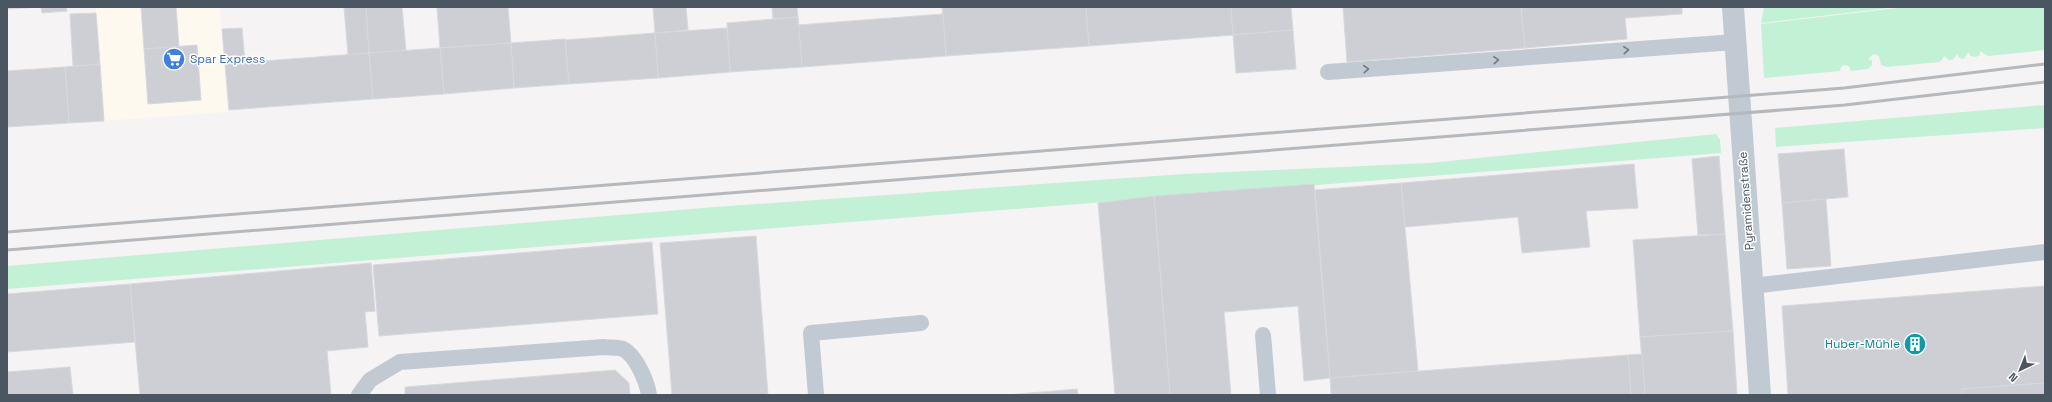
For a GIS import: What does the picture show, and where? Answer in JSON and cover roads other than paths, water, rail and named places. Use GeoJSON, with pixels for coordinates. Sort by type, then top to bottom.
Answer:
{"type":"FeatureCollection","features":[{"type":"Feature","properties":{"kind":"street","name":"Pyramidenstraße"},"geometry":{"type":"LineString","coordinates":[[1733,7],[1760,395]]}},
{"type":"Feature","properties":{"kind":"lane"},"geometry":{"type":"LineString","coordinates":[[1328,72],[1735,42]]}},
{"type":"Feature","properties":{"kind":"lane"},"geometry":{"type":"LineString","coordinates":[[1752,286],[2045,252]]}},
{"type":"Feature","properties":{"kind":"lane"},"geometry":{"type":"LineString","coordinates":[[816,395],[811,332],[921,323]]}},
{"type":"Feature","properties":{"kind":"lane"},"geometry":{"type":"LineString","coordinates":[[1264,335],[1268,395]]}},
{"type":"Feature","properties":{"kind":"lane"},"geometry":{"type":"LineString","coordinates":[[359,395],[370,380],[400,362],[604,347],[623,350],[638,365],[648,384],[649,395]]}},
{"type":"Feature","properties":{"kind":"railway"},"geometry":{"type":"LineString","coordinates":[[7,232],[1844,88],[2045,64]]}},
{"type":"Feature","properties":{"kind":"railway"},"geometry":{"type":"LineString","coordinates":[[7,250],[1845,105],[2045,82]]}},
{"type":"Feature","properties":{"kind":"place","name":"Spar Express"},"geometry":{"type":"Point","coordinates":[174,59]}},
{"type":"Feature","properties":{"kind":"place","name":"Huber-Mühle"},"geometry":{"type":"Point","coordinates":[1915,344]}}]}
